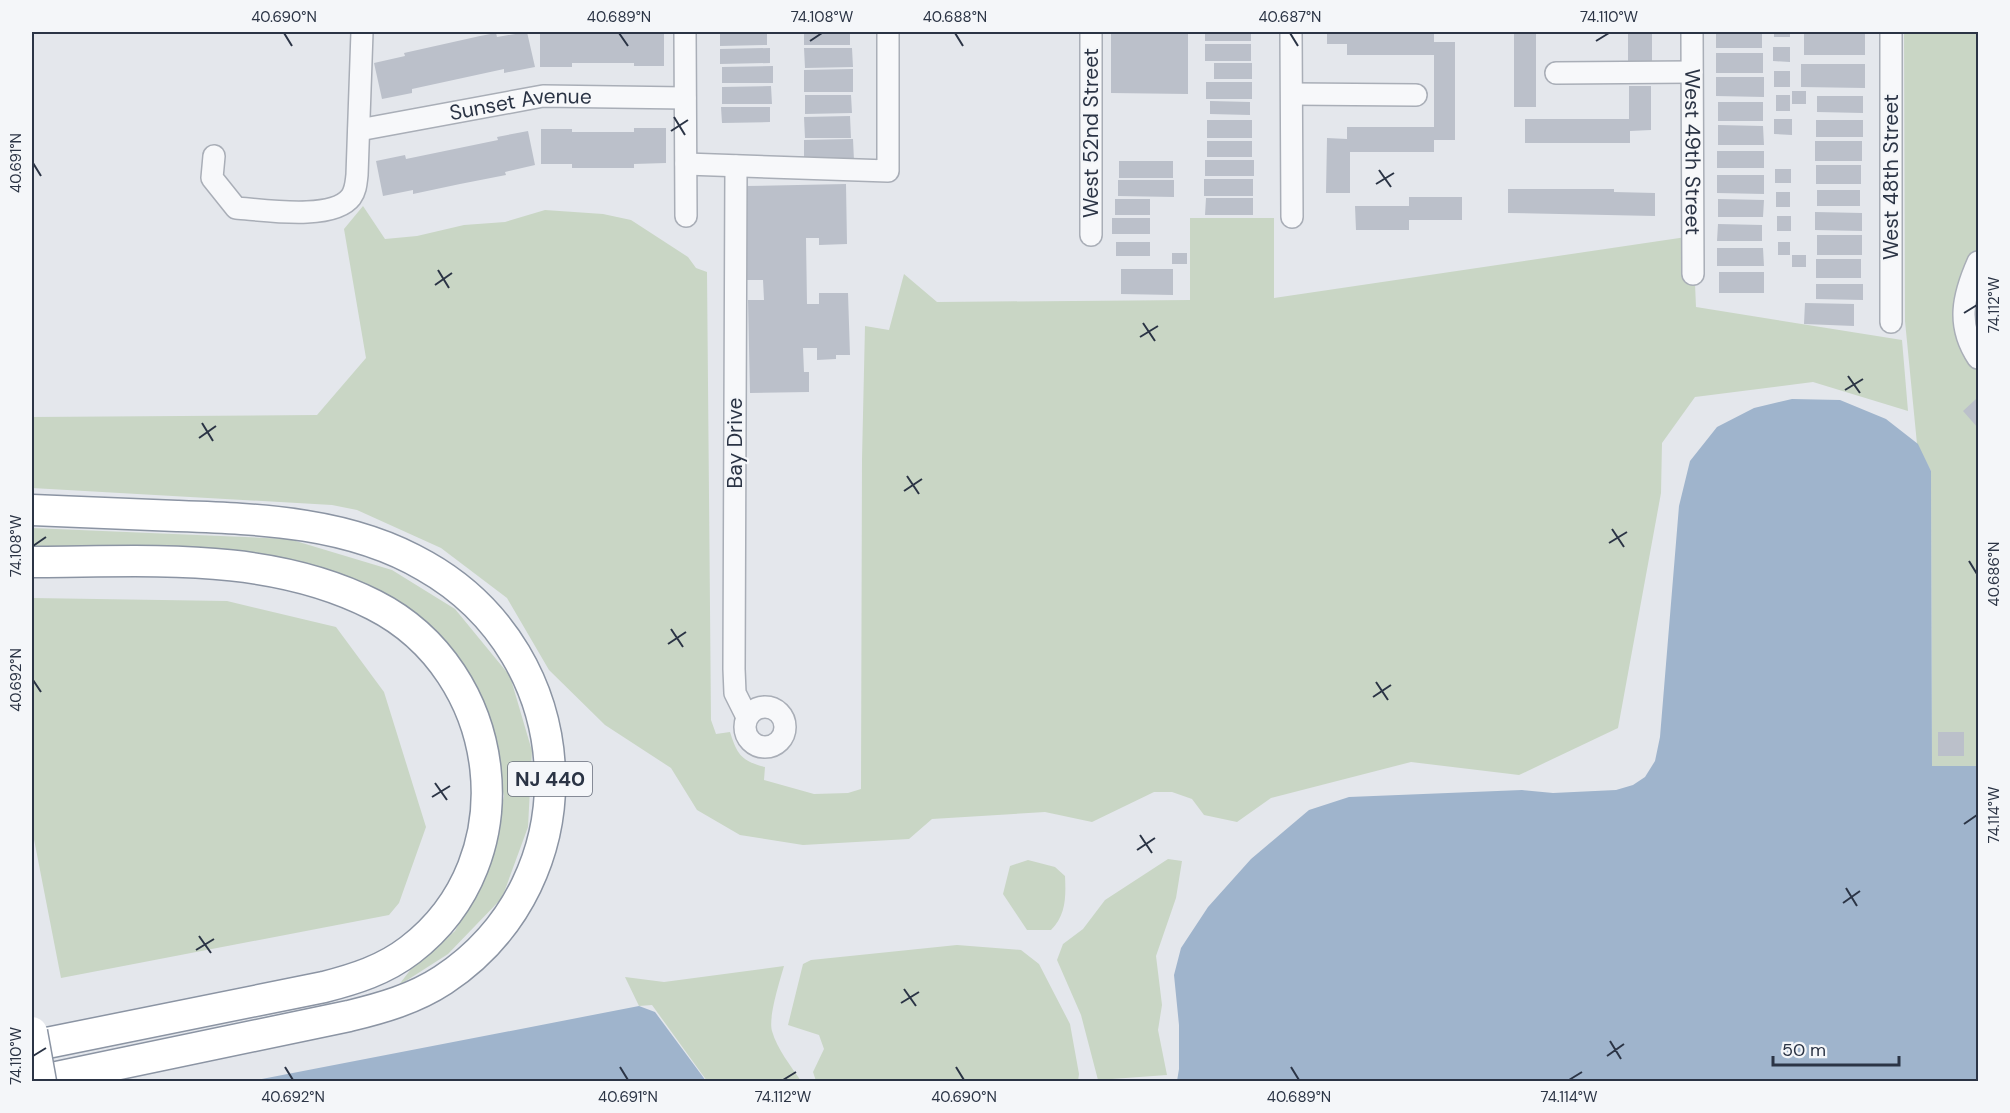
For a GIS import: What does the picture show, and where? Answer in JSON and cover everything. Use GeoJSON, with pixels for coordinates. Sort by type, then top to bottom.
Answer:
{"type":"FeatureCollection","features":[{"type":"Feature","properties":{"kind":"highway","name":"NJ 440"},"geometry":{"type":"LineString","coordinates":[[32,510],[276,521],[353,536],[411,558],[444,577],[474,600],[513,648],[528,675],[539,704],[548,749],[550,780],[548,814],[541,845],[531,874],[517,902],[499,928],[478,951],[455,972],[429,988],[393,1004],[350,1016],[33,1082]]}},
{"type":"Feature","properties":{"kind":"highway","name":"NJ 440"},"geometry":{"type":"LineString","coordinates":[[32,562],[208,563],[255,567],[316,581],[374,604],[414,631],[437,654],[456,679],[471,707],[481,736],[487,784],[485,816],[479,846],[461,890],[442,917],[411,950],[383,967],[324,987],[32,1046]]}},
{"type":"Feature","properties":{"kind":"highway"},"geometry":{"type":"LineString","coordinates":[[32,1032],[41,1082]]}},
{"type":"Feature","properties":{"kind":"street"},"geometry":{"type":"LineString","coordinates":[[214,156],[212,178],[236,208],[320,212],[350,199],[355,189],[362,32]]}},
{"type":"Feature","properties":{"kind":"street"},"geometry":{"type":"LineString","coordinates":[[685,32],[686,216]]}},
{"type":"Feature","properties":{"kind":"street"},"geometry":{"type":"LineString","coordinates":[[686,164],[888,171],[888,32]]}},
{"type":"Feature","properties":{"kind":"street","name":"West 52nd Street"},"geometry":{"type":"LineString","coordinates":[[1091,32],[1091,235]]}},
{"type":"Feature","properties":{"kind":"street"},"geometry":{"type":"LineString","coordinates":[[1291,32],[1292,217]]}},
{"type":"Feature","properties":{"kind":"street","name":"West 49th Street"},"geometry":{"type":"LineString","coordinates":[[1692,32],[1693,274]]}},
{"type":"Feature","properties":{"kind":"street","name":"West 48th Street"},"geometry":{"type":"LineString","coordinates":[[1891,32],[1891,322]]}},
{"type":"Feature","properties":{"kind":"street"},"geometry":{"type":"LineString","coordinates":[[1556,73],[1692,72]]}},
{"type":"Feature","properties":{"kind":"street"},"geometry":{"type":"LineString","coordinates":[[1292,94],[1416,95]]}},
{"type":"Feature","properties":{"kind":"street","name":"Sunset Avenue"},"geometry":{"type":"LineString","coordinates":[[358,130],[543,96],[685,98]]}},
{"type":"Feature","properties":{"kind":"street","name":"Bay Drive"},"geometry":{"type":"LineString","coordinates":[[736,166],[734,669],[735,693],[747,717]]}},
{"type":"Feature","properties":{"kind":"street"},"geometry":{"type":"LineString","coordinates":[[1978,262],[1968,285],[1964,309],[1965,330],[1978,358]]}},
{"type":"Feature","properties":{"kind":"green space"},"geometry":{"type":"Polygon","coordinates":[[[1904,32],[1978,32],[1978,766],[1932,766],[1931,471],[1917,444],[1905,321],[1904,32]]]}},
{"type":"Feature","properties":{"kind":"green space"},"geometry":{"type":"Polygon","coordinates":[[[363,206],[385,239],[417,236],[464,225],[505,222],[545,210],[603,214],[631,220],[688,257],[696,268],[707,272],[711,720],[716,734],[730,732],[741,756],[765,767],[764,780],[814,794],[848,793],[861,789],[862,459],[865,326],[889,330],[904,274],[937,302],[1190,300],[1190,218],[1274,218],[1274,298],[1693,236],[1696,307],[1902,340],[1908,411],[1813,382],[1695,397],[1662,443],[1661,493],[1618,728],[1519,775],[1411,762],[1271,798],[1237,822],[1204,815],[1192,799],[1172,792],[1154,792],[1092,822],[1045,812],[932,819],[909,839],[803,845],[740,835],[697,810],[671,768],[605,725],[549,670],[507,598],[441,548],[357,510],[332,505],[32,488],[32,417],[317,415],[366,358],[344,229],[363,206]]]}},
{"type":"Feature","properties":{"kind":"green space"},"geometry":{"type":"Polygon","coordinates":[[[32,528],[289,539],[392,570],[455,609],[510,676],[532,751],[528,827],[502,898],[448,954],[398,986],[411,969],[455,931],[487,871],[504,796],[485,706],[446,644],[392,597],[318,569],[32,548],[32,528]]]}},
{"type":"Feature","properties":{"kind":"green space"},"geometry":{"type":"Polygon","coordinates":[[[32,598],[227,601],[336,627],[384,692],[426,827],[399,903],[389,915],[61,978],[32,829],[32,598]]]}},
{"type":"Feature","properties":{"kind":"green space"},"geometry":{"type":"Polygon","coordinates":[[[1168,859],[1182,861],[1176,898],[1156,956],[1162,1005],[1158,1030],[1167,1075],[1098,1080],[1081,1015],[1057,960],[1063,944],[1083,929],[1105,900],[1168,859]]]}},
{"type":"Feature","properties":{"kind":"green space"},"geometry":{"type":"Polygon","coordinates":[[[1028,860],[1055,867],[1065,876],[1064,905],[1060,918],[1051,930],[1027,930],[1003,894],[1010,866],[1028,860]]]}},
{"type":"Feature","properties":{"kind":"green space"},"geometry":{"type":"Polygon","coordinates":[[[957,945],[1021,950],[1039,964],[1070,1024],[1079,1074],[1078,1081],[816,1081],[813,1072],[824,1049],[819,1035],[788,1025],[803,964],[811,960],[957,945]]]}},
{"type":"Feature","properties":{"kind":"green space"},"geometry":{"type":"Polygon","coordinates":[[[784,966],[777,989],[771,1025],[774,1038],[801,1081],[707,1081],[652,1005],[639,1006],[625,977],[664,982],[784,966]]]}},
{"type":"Feature","properties":{"kind":"water"},"geometry":{"type":"Polygon","coordinates":[[[1792,399],[1840,400],[1886,419],[1918,444],[1931,471],[1932,766],[1978,766],[1978,1081],[1177,1081],[1179,1025],[1174,975],[1181,948],[1208,907],[1251,859],[1309,810],[1349,797],[1522,790],[1553,793],[1616,790],[1633,785],[1645,777],[1655,761],[1660,737],[1679,506],[1690,461],[1717,427],[1754,408],[1792,399]]]}},
{"type":"Feature","properties":{"kind":"water"},"geometry":{"type":"Polygon","coordinates":[[[639,1006],[655,1012],[706,1081],[252,1081],[639,1006]]]}},
{"type":"Feature","properties":{"kind":"building"},"geometry":{"type":"Polygon","coordinates":[[[527,32],[535,67],[504,73],[504,69],[412,89],[412,93],[382,99],[374,63],[405,56],[404,53],[480,36],[496,33],[497,37],[527,32]]]}},
{"type":"Feature","properties":{"kind":"building"},"geometry":{"type":"Polygon","coordinates":[[[540,32],[664,32],[664,66],[634,66],[634,63],[572,63],[572,67],[540,67],[540,32]]]}},
{"type":"Feature","properties":{"kind":"building"},"geometry":{"type":"Polygon","coordinates":[[[720,32],[767,32],[767,45],[720,46],[720,32]]]}},
{"type":"Feature","properties":{"kind":"building"},"geometry":{"type":"Polygon","coordinates":[[[804,32],[850,32],[850,45],[804,45],[804,32]]]}},
{"type":"Feature","properties":{"kind":"building"},"geometry":{"type":"Polygon","coordinates":[[[1111,32],[1188,32],[1188,94],[1111,93],[1111,32]]]}},
{"type":"Feature","properties":{"kind":"building"},"geometry":{"type":"Polygon","coordinates":[[[1205,32],[1251,32],[1251,41],[1205,41],[1205,32]]]}},
{"type":"Feature","properties":{"kind":"building"},"geometry":{"type":"Polygon","coordinates":[[[1327,32],[1434,32],[1434,42],[1455,42],[1455,140],[1434,140],[1434,152],[1350,152],[1350,193],[1326,193],[1327,138],[1347,139],[1347,127],[1434,127],[1434,55],[1347,55],[1347,44],[1327,44],[1327,32]]]}},
{"type":"Feature","properties":{"kind":"building"},"geometry":{"type":"Polygon","coordinates":[[[1514,32],[1536,32],[1536,107],[1514,107],[1514,32]]]}},
{"type":"Feature","properties":{"kind":"building"},"geometry":{"type":"Polygon","coordinates":[[[1628,32],[1652,32],[1652,63],[1628,63],[1628,32]]]}},
{"type":"Feature","properties":{"kind":"building"},"geometry":{"type":"Polygon","coordinates":[[[1716,32],[1762,32],[1762,48],[1716,48],[1716,32]]]}},
{"type":"Feature","properties":{"kind":"building"},"geometry":{"type":"Polygon","coordinates":[[[1774,32],[1790,32],[1790,37],[1774,37],[1774,32]]]}},
{"type":"Feature","properties":{"kind":"building"},"geometry":{"type":"Polygon","coordinates":[[[1804,32],[1865,32],[1865,55],[1804,55],[1804,32]]]}},
{"type":"Feature","properties":{"kind":"building"},"geometry":{"type":"Polygon","coordinates":[[[1205,44],[1251,44],[1251,61],[1205,61],[1205,44]]]}},
{"type":"Feature","properties":{"kind":"building"},"geometry":{"type":"Polygon","coordinates":[[[1773,47],[1790,47],[1790,62],[1773,61],[1773,47]]]}},
{"type":"Feature","properties":{"kind":"building"},"geometry":{"type":"Polygon","coordinates":[[[770,48],[770,63],[720,64],[720,49],[770,48]]]}},
{"type":"Feature","properties":{"kind":"building"},"geometry":{"type":"Polygon","coordinates":[[[804,48],[852,48],[853,67],[805,68],[804,48]]]}},
{"type":"Feature","properties":{"kind":"building"},"geometry":{"type":"Polygon","coordinates":[[[1716,53],[1763,53],[1763,73],[1716,73],[1716,53]]]}},
{"type":"Feature","properties":{"kind":"building"},"geometry":{"type":"Polygon","coordinates":[[[1214,63],[1252,63],[1252,79],[1214,79],[1214,63]]]}},
{"type":"Feature","properties":{"kind":"building"},"geometry":{"type":"Polygon","coordinates":[[[1801,64],[1865,64],[1865,88],[1801,87],[1801,64]]]}},
{"type":"Feature","properties":{"kind":"building"},"geometry":{"type":"Polygon","coordinates":[[[773,66],[773,83],[722,83],[722,67],[773,66]]]}},
{"type":"Feature","properties":{"kind":"building"},"geometry":{"type":"Polygon","coordinates":[[[853,69],[853,92],[804,92],[804,70],[853,69]]]}},
{"type":"Feature","properties":{"kind":"building"},"geometry":{"type":"Polygon","coordinates":[[[1774,71],[1790,71],[1790,87],[1774,87],[1774,71]]]}},
{"type":"Feature","properties":{"kind":"building"},"geometry":{"type":"Polygon","coordinates":[[[1716,77],[1764,77],[1764,97],[1716,96],[1716,77]]]}},
{"type":"Feature","properties":{"kind":"building"},"geometry":{"type":"Polygon","coordinates":[[[1206,82],[1252,82],[1252,99],[1206,99],[1206,82]]]}},
{"type":"Feature","properties":{"kind":"building"},"geometry":{"type":"Polygon","coordinates":[[[771,86],[772,104],[722,104],[722,87],[771,86]]]}},
{"type":"Feature","properties":{"kind":"building"},"geometry":{"type":"Polygon","coordinates":[[[1629,86],[1651,86],[1651,130],[1630,131],[1630,143],[1525,143],[1525,119],[1629,119],[1629,86]]]}},
{"type":"Feature","properties":{"kind":"building"},"geometry":{"type":"Polygon","coordinates":[[[1792,91],[1806,91],[1806,104],[1792,104],[1792,91]]]}},
{"type":"Feature","properties":{"kind":"building"},"geometry":{"type":"Polygon","coordinates":[[[805,95],[851,95],[852,113],[805,114],[805,95]]]}},
{"type":"Feature","properties":{"kind":"building"},"geometry":{"type":"Polygon","coordinates":[[[1776,95],[1790,95],[1790,111],[1776,111],[1776,95]]]}},
{"type":"Feature","properties":{"kind":"building"},"geometry":{"type":"Polygon","coordinates":[[[1817,96],[1863,96],[1863,113],[1817,112],[1817,96]]]}},
{"type":"Feature","properties":{"kind":"building"},"geometry":{"type":"Polygon","coordinates":[[[1210,101],[1250,102],[1250,115],[1210,114],[1210,101]]]}},
{"type":"Feature","properties":{"kind":"building"},"geometry":{"type":"Polygon","coordinates":[[[1718,102],[1763,102],[1763,121],[1718,121],[1718,102]]]}},
{"type":"Feature","properties":{"kind":"building"},"geometry":{"type":"Polygon","coordinates":[[[721,107],[770,107],[770,122],[722,123],[721,107]]]}},
{"type":"Feature","properties":{"kind":"building"},"geometry":{"type":"Polygon","coordinates":[[[850,116],[851,138],[805,138],[804,117],[850,116]]]}},
{"type":"Feature","properties":{"kind":"building"},"geometry":{"type":"Polygon","coordinates":[[[1774,119],[1792,119],[1792,135],[1774,134],[1774,119]]]}},
{"type":"Feature","properties":{"kind":"building"},"geometry":{"type":"Polygon","coordinates":[[[1207,120],[1252,120],[1252,138],[1207,138],[1207,120]]]}},
{"type":"Feature","properties":{"kind":"building"},"geometry":{"type":"Polygon","coordinates":[[[1816,120],[1863,120],[1863,137],[1816,137],[1816,120]]]}},
{"type":"Feature","properties":{"kind":"building"},"geometry":{"type":"Polygon","coordinates":[[[1718,125],[1763,126],[1764,145],[1718,145],[1718,125]]]}},
{"type":"Feature","properties":{"kind":"building"},"geometry":{"type":"Polygon","coordinates":[[[634,128],[666,128],[666,163],[634,164],[634,168],[572,168],[572,164],[541,164],[541,129],[572,129],[572,132],[634,132],[634,128]]]}},
{"type":"Feature","properties":{"kind":"building"},"geometry":{"type":"Polygon","coordinates":[[[528,131],[535,165],[505,172],[506,175],[413,194],[413,190],[383,196],[376,161],[405,155],[406,159],[498,140],[497,137],[528,131]]]}},
{"type":"Feature","properties":{"kind":"building"},"geometry":{"type":"Polygon","coordinates":[[[853,139],[854,161],[804,162],[804,140],[853,139]]]}},
{"type":"Feature","properties":{"kind":"building"},"geometry":{"type":"Polygon","coordinates":[[[1207,141],[1252,141],[1252,157],[1207,157],[1207,141]]]}},
{"type":"Feature","properties":{"kind":"building"},"geometry":{"type":"Polygon","coordinates":[[[1815,141],[1862,141],[1862,161],[1815,161],[1815,141]]]}},
{"type":"Feature","properties":{"kind":"building"},"geometry":{"type":"Polygon","coordinates":[[[1717,151],[1764,151],[1764,168],[1717,168],[1717,151]]]}},
{"type":"Feature","properties":{"kind":"building"},"geometry":{"type":"Polygon","coordinates":[[[1205,160],[1254,160],[1254,176],[1205,176],[1205,160]]]}},
{"type":"Feature","properties":{"kind":"building"},"geometry":{"type":"Polygon","coordinates":[[[1119,161],[1173,161],[1173,178],[1119,178],[1119,161]]]}},
{"type":"Feature","properties":{"kind":"building"},"geometry":{"type":"Polygon","coordinates":[[[1816,165],[1861,165],[1861,184],[1816,184],[1816,165]]]}},
{"type":"Feature","properties":{"kind":"building"},"geometry":{"type":"Polygon","coordinates":[[[1775,169],[1791,169],[1791,183],[1775,183],[1775,169]]]}},
{"type":"Feature","properties":{"kind":"building"},"geometry":{"type":"Polygon","coordinates":[[[1717,175],[1764,175],[1764,194],[1717,193],[1717,175]]]}},
{"type":"Feature","properties":{"kind":"building"},"geometry":{"type":"Polygon","coordinates":[[[1204,179],[1253,179],[1253,196],[1204,196],[1204,179]]]}},
{"type":"Feature","properties":{"kind":"building"},"geometry":{"type":"Polygon","coordinates":[[[1118,180],[1174,180],[1174,197],[1118,196],[1118,180]]]}},
{"type":"Feature","properties":{"kind":"building"},"geometry":{"type":"Polygon","coordinates":[[[846,184],[847,244],[819,245],[819,238],[806,238],[807,304],[819,304],[819,293],[848,293],[850,355],[836,355],[836,359],[817,360],[817,348],[803,348],[804,372],[809,372],[809,392],[750,393],[748,300],[764,300],[763,280],[747,280],[746,186],[846,184]]]}},
{"type":"Feature","properties":{"kind":"building"},"geometry":{"type":"Polygon","coordinates":[[[1508,189],[1614,189],[1614,192],[1655,193],[1655,216],[1508,213],[1508,189]]]}},
{"type":"Feature","properties":{"kind":"building"},"geometry":{"type":"Polygon","coordinates":[[[1817,190],[1860,190],[1860,206],[1817,206],[1817,190]]]}},
{"type":"Feature","properties":{"kind":"building"},"geometry":{"type":"Polygon","coordinates":[[[1776,192],[1790,192],[1790,207],[1776,207],[1776,192]]]}},
{"type":"Feature","properties":{"kind":"building"},"geometry":{"type":"Polygon","coordinates":[[[1409,197],[1462,197],[1462,220],[1409,220],[1409,230],[1356,230],[1355,206],[1409,206],[1409,197]]]}},
{"type":"Feature","properties":{"kind":"building"},"geometry":{"type":"Polygon","coordinates":[[[1206,198],[1253,198],[1253,215],[1205,215],[1206,198]]]}},
{"type":"Feature","properties":{"kind":"building"},"geometry":{"type":"Polygon","coordinates":[[[1115,199],[1150,199],[1150,215],[1115,215],[1115,199]]]}},
{"type":"Feature","properties":{"kind":"building"},"geometry":{"type":"Polygon","coordinates":[[[1718,199],[1764,200],[1763,217],[1718,217],[1718,199]]]}},
{"type":"Feature","properties":{"kind":"building"},"geometry":{"type":"Polygon","coordinates":[[[1815,212],[1862,213],[1862,231],[1815,230],[1815,212]]]}},
{"type":"Feature","properties":{"kind":"building"},"geometry":{"type":"Polygon","coordinates":[[[1777,216],[1791,216],[1791,231],[1777,231],[1777,216]]]}},
{"type":"Feature","properties":{"kind":"building"},"geometry":{"type":"Polygon","coordinates":[[[1112,218],[1150,218],[1150,234],[1112,234],[1112,218]]]}},
{"type":"Feature","properties":{"kind":"building"},"geometry":{"type":"Polygon","coordinates":[[[1718,224],[1762,225],[1762,241],[1717,241],[1718,224]]]}},
{"type":"Feature","properties":{"kind":"building"},"geometry":{"type":"Polygon","coordinates":[[[1817,235],[1862,235],[1862,255],[1817,255],[1817,235]]]}},
{"type":"Feature","properties":{"kind":"building"},"geometry":{"type":"Polygon","coordinates":[[[1116,242],[1150,242],[1150,256],[1116,256],[1116,242]]]}},
{"type":"Feature","properties":{"kind":"building"},"geometry":{"type":"Polygon","coordinates":[[[1778,242],[1790,242],[1790,255],[1778,255],[1778,242]]]}},
{"type":"Feature","properties":{"kind":"building"},"geometry":{"type":"Polygon","coordinates":[[[1717,248],[1763,248],[1764,266],[1717,266],[1717,248]]]}},
{"type":"Feature","properties":{"kind":"building"},"geometry":{"type":"Polygon","coordinates":[[[1172,253],[1187,253],[1187,264],[1172,264],[1172,253]]]}},
{"type":"Feature","properties":{"kind":"building"},"geometry":{"type":"Polygon","coordinates":[[[1792,255],[1806,255],[1806,267],[1792,267],[1792,255]]]}},
{"type":"Feature","properties":{"kind":"building"},"geometry":{"type":"Polygon","coordinates":[[[1816,259],[1861,259],[1861,278],[1816,278],[1816,259]]]}},
{"type":"Feature","properties":{"kind":"building"},"geometry":{"type":"Polygon","coordinates":[[[1121,269],[1173,269],[1173,295],[1121,294],[1121,269]]]}},
{"type":"Feature","properties":{"kind":"building"},"geometry":{"type":"Polygon","coordinates":[[[1719,272],[1764,272],[1764,293],[1719,293],[1719,272]]]}},
{"type":"Feature","properties":{"kind":"building"},"geometry":{"type":"Polygon","coordinates":[[[1816,284],[1863,284],[1863,300],[1816,299],[1816,284]]]}},
{"type":"Feature","properties":{"kind":"building"},"geometry":{"type":"Polygon","coordinates":[[[1805,303],[1854,304],[1854,326],[1804,324],[1805,303]]]}},
{"type":"Feature","properties":{"kind":"building"},"geometry":{"type":"Polygon","coordinates":[[[1976,399],[1978,402],[1978,428],[1963,411],[1976,399]]]}},
{"type":"Feature","properties":{"kind":"building"},"geometry":{"type":"Polygon","coordinates":[[[1938,732],[1964,732],[1964,756],[1938,756],[1938,732]]]}}]}
